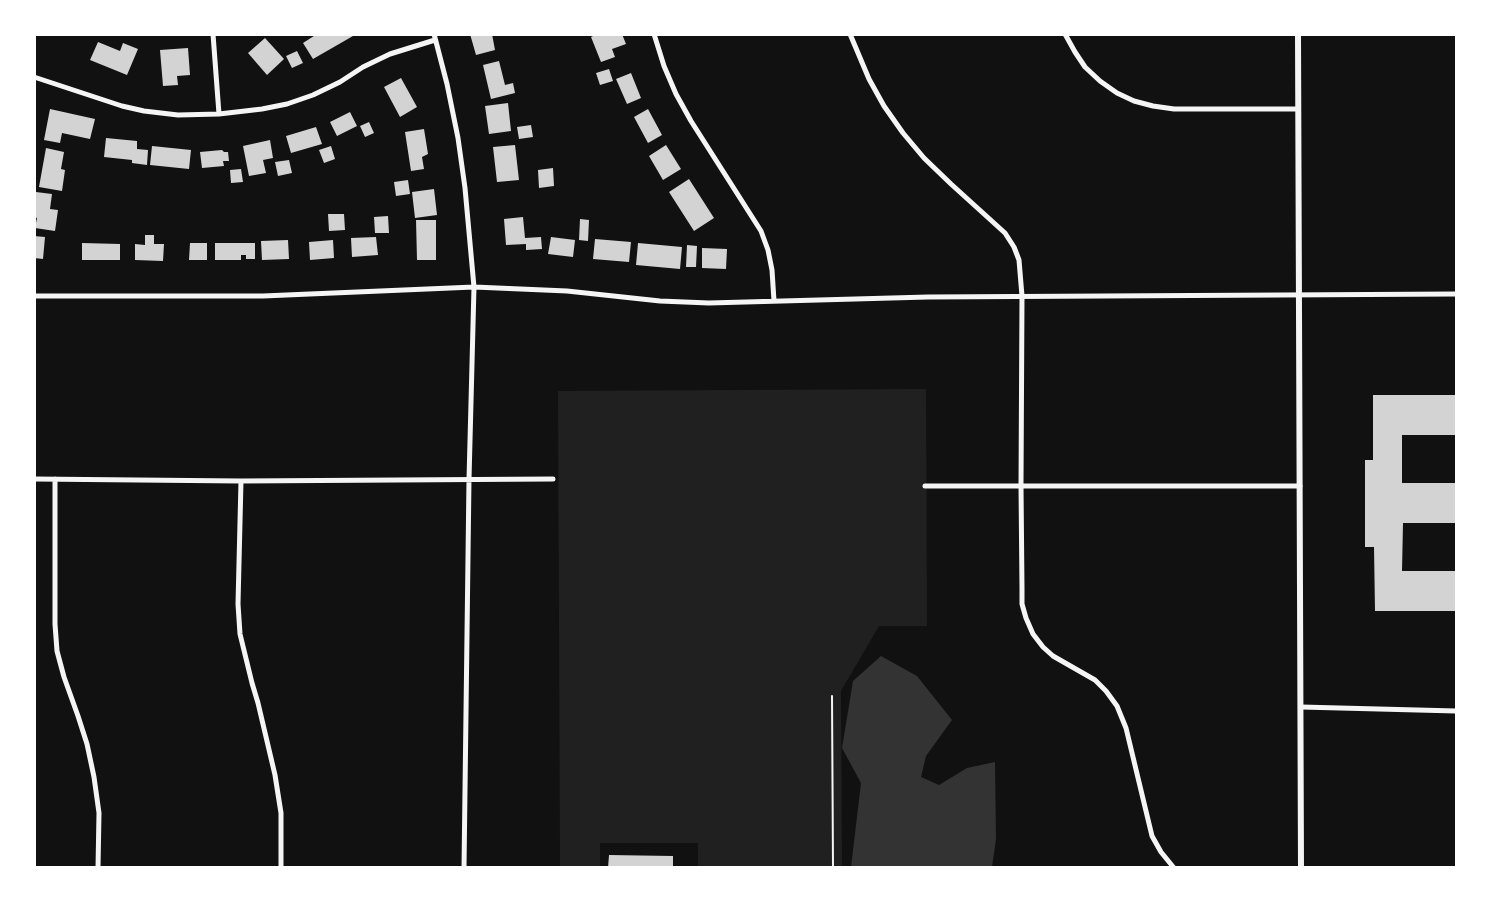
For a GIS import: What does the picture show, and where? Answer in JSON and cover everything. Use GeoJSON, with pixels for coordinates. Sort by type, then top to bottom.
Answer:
{"type":"FeatureCollection","features":[{"type":"Feature","properties":{"kind":"street"},"geometry":{"type":"LineString","coordinates":[[213,34],[219,114]]}},
{"type":"Feature","properties":{"kind":"street"},"geometry":{"type":"LineString","coordinates":[[654,34],[676,94],[761,231],[772,270],[774,301]]}},
{"type":"Feature","properties":{"kind":"street"},"geometry":{"type":"LineString","coordinates":[[850,34],[869,79],[903,133],[924,158],[1005,233],[1014,247],[1019,260],[1022,296],[1022,604],[1033,634],[1043,646],[1053,656],[1095,680],[1117,706],[1126,728],[1152,836],[1173,867]]}},
{"type":"Feature","properties":{"kind":"street"},"geometry":{"type":"LineString","coordinates":[[1065,34],[1080,60],[1100,81],[1134,101],[1174,109],[1298,109]]}},
{"type":"Feature","properties":{"kind":"street"},"geometry":{"type":"LineString","coordinates":[[1298,34],[1301,867]]}},
{"type":"Feature","properties":{"kind":"street"},"geometry":{"type":"LineString","coordinates":[[34,77],[144,111],[178,115],[219,114],[262,109],[314,95],[363,67],[434,37],[458,138],[474,287],[464,867]]}},
{"type":"Feature","properties":{"kind":"street"},"geometry":{"type":"LineString","coordinates":[[34,296],[263,296],[474,287],[567,291],[709,303],[1022,296],[1456,294]]}},
{"type":"Feature","properties":{"kind":"street"},"geometry":{"type":"LineString","coordinates":[[34,479],[241,481],[553,478]]}},
{"type":"Feature","properties":{"kind":"street"},"geometry":{"type":"LineString","coordinates":[[55,479],[57,651],[81,725],[94,777],[99,813],[98,867]]}},
{"type":"Feature","properties":{"kind":"street"},"geometry":{"type":"LineString","coordinates":[[241,481],[238,603],[240,634],[276,775],[281,813],[281,867]]}},
{"type":"Feature","properties":{"kind":"street"},"geometry":{"type":"LineString","coordinates":[[925,486],[1300,486]]}},
{"type":"Feature","properties":{"kind":"street"},"geometry":{"type":"LineString","coordinates":[[1301,707],[1456,711]]}},
{"type":"Feature","properties":{"kind":"path"},"geometry":{"type":"LineString","coordinates":[[832,696],[833,867]]}},
{"type":"Feature","properties":{"kind":"shaded area"},"geometry":{"type":"Polygon","coordinates":[[[926,389],[927,626],[879,626],[841,691],[842,867],[698,867],[698,843],[600,843],[600,867],[560,867],[558,391],[926,389]]]}},
{"type":"Feature","properties":{"kind":"shaded area"},"geometry":{"type":"Polygon","coordinates":[[[881,656],[917,676],[952,720],[926,756],[921,777],[939,785],[967,768],[995,762],[996,839],[992,867],[851,867],[861,783],[842,748],[853,681],[881,656]]]}},
{"type":"Feature","properties":{"kind":"building"},"geometry":{"type":"Polygon","coordinates":[[[317,34],[352,34],[353,36],[313,59],[303,43],[317,34]]]}},
{"type":"Feature","properties":{"kind":"building"},"geometry":{"type":"Polygon","coordinates":[[[470,34],[492,34],[495,50],[476,55],[470,34]]]}},
{"type":"Feature","properties":{"kind":"building"},"geometry":{"type":"Polygon","coordinates":[[[597,34],[622,34],[626,44],[612,49],[615,57],[601,62],[591,37],[597,34]]]}},
{"type":"Feature","properties":{"kind":"building"},"geometry":{"type":"Polygon","coordinates":[[[265,38],[284,59],[267,75],[248,53],[265,38]]]}},
{"type":"Feature","properties":{"kind":"building"},"geometry":{"type":"Polygon","coordinates":[[[98,42],[120,51],[123,43],[138,49],[127,75],[90,60],[98,42]]]}},
{"type":"Feature","properties":{"kind":"building"},"geometry":{"type":"Polygon","coordinates":[[[188,48],[190,75],[177,76],[178,85],[163,86],[160,50],[188,48]]]}},
{"type":"Feature","properties":{"kind":"building"},"geometry":{"type":"Polygon","coordinates":[[[297,51],[303,63],[292,68],[286,56],[297,51]]]}},
{"type":"Feature","properties":{"kind":"building"},"geometry":{"type":"Polygon","coordinates":[[[499,61],[505,85],[513,83],[515,93],[491,99],[483,65],[499,61]]]}},
{"type":"Feature","properties":{"kind":"building"},"geometry":{"type":"Polygon","coordinates":[[[609,69],[613,81],[600,85],[596,73],[609,69]]]}},
{"type":"Feature","properties":{"kind":"building"},"geometry":{"type":"Polygon","coordinates":[[[631,73],[641,98],[627,104],[616,79],[631,73]]]}},
{"type":"Feature","properties":{"kind":"building"},"geometry":{"type":"Polygon","coordinates":[[[401,78],[417,107],[400,117],[384,87],[401,78]]]}},
{"type":"Feature","properties":{"kind":"building"},"geometry":{"type":"Polygon","coordinates":[[[508,103],[511,131],[489,134],[485,106],[508,103]]]}},
{"type":"Feature","properties":{"kind":"building"},"geometry":{"type":"Polygon","coordinates":[[[50,109],[95,119],[90,139],[62,133],[60,143],[44,140],[50,109]]]}},
{"type":"Feature","properties":{"kind":"building"},"geometry":{"type":"Polygon","coordinates":[[[648,109],[662,135],[648,143],[634,117],[648,109]]]}},
{"type":"Feature","properties":{"kind":"building"},"geometry":{"type":"Polygon","coordinates":[[[350,112],[357,126],[337,136],[330,122],[350,112]]]}},
{"type":"Feature","properties":{"kind":"building"},"geometry":{"type":"Polygon","coordinates":[[[369,122],[374,133],[365,137],[360,126],[369,122]]]}},
{"type":"Feature","properties":{"kind":"building"},"geometry":{"type":"Polygon","coordinates":[[[531,125],[533,137],[519,139],[517,127],[531,125]]]}},
{"type":"Feature","properties":{"kind":"building"},"geometry":{"type":"Polygon","coordinates":[[[316,127],[322,144],[291,153],[286,136],[316,127]]]}},
{"type":"Feature","properties":{"kind":"building"},"geometry":{"type":"Polygon","coordinates":[[[424,129],[428,154],[422,157],[424,169],[411,171],[405,132],[424,129]]]}},
{"type":"Feature","properties":{"kind":"building"},"geometry":{"type":"Polygon","coordinates":[[[106,138],[137,141],[137,149],[148,150],[147,165],[132,163],[132,160],[104,157],[106,138]]]}},
{"type":"Feature","properties":{"kind":"building"},"geometry":{"type":"Polygon","coordinates":[[[270,140],[273,158],[263,160],[266,173],[249,176],[243,146],[270,140]]]}},
{"type":"Feature","properties":{"kind":"building"},"geometry":{"type":"Polygon","coordinates":[[[515,145],[519,180],[497,182],[493,147],[515,145]]]}},
{"type":"Feature","properties":{"kind":"building"},"geometry":{"type":"Polygon","coordinates":[[[666,145],[681,169],[663,180],[649,156],[666,145]]]}},
{"type":"Feature","properties":{"kind":"building"},"geometry":{"type":"Polygon","coordinates":[[[152,146],[191,150],[189,169],[150,165],[152,146]]]}},
{"type":"Feature","properties":{"kind":"building"},"geometry":{"type":"Polygon","coordinates":[[[331,146],[335,159],[324,163],[319,150],[331,146]]]}},
{"type":"Feature","properties":{"kind":"building"},"geometry":{"type":"Polygon","coordinates":[[[46,148],[64,152],[61,169],[65,170],[62,191],[39,187],[46,148]]]}},
{"type":"Feature","properties":{"kind":"building"},"geometry":{"type":"Polygon","coordinates":[[[222,150],[228,152],[229,161],[223,161],[224,166],[202,168],[200,152],[222,150]]]}},
{"type":"Feature","properties":{"kind":"building"},"geometry":{"type":"Polygon","coordinates":[[[289,160],[292,173],[278,176],[275,162],[289,160]]]}},
{"type":"Feature","properties":{"kind":"building"},"geometry":{"type":"Polygon","coordinates":[[[553,168],[554,186],[539,188],[538,170],[553,168]]]}},
{"type":"Feature","properties":{"kind":"building"},"geometry":{"type":"Polygon","coordinates":[[[241,169],[243,182],[231,183],[230,170],[241,169]]]}},
{"type":"Feature","properties":{"kind":"building"},"geometry":{"type":"Polygon","coordinates":[[[689,179],[714,218],[694,231],[669,192],[689,179]]]}},
{"type":"Feature","properties":{"kind":"building"},"geometry":{"type":"Polygon","coordinates":[[[408,180],[410,194],[396,196],[394,182],[408,180]]]}},
{"type":"Feature","properties":{"kind":"building"},"geometry":{"type":"Polygon","coordinates":[[[434,189],[437,215],[415,218],[412,192],[434,189]]]}},
{"type":"Feature","properties":{"kind":"building"},"geometry":{"type":"Polygon","coordinates":[[[36,192],[52,194],[50,209],[58,210],[55,231],[35,228],[36,192]]]}},
{"type":"Feature","properties":{"kind":"building"},"geometry":{"type":"Polygon","coordinates":[[[328,214],[344,214],[345,230],[329,231],[328,214]]]}},
{"type":"Feature","properties":{"kind":"building"},"geometry":{"type":"Polygon","coordinates":[[[388,216],[389,233],[375,233],[374,217],[388,216]]]}},
{"type":"Feature","properties":{"kind":"building"},"geometry":{"type":"Polygon","coordinates":[[[523,217],[525,238],[541,237],[542,249],[526,250],[526,244],[506,245],[504,219],[523,217]]]}},
{"type":"Feature","properties":{"kind":"building"},"geometry":{"type":"Polygon","coordinates":[[[580,219],[589,220],[588,241],[579,240],[580,219]]]}},
{"type":"Feature","properties":{"kind":"building"},"geometry":{"type":"Polygon","coordinates":[[[416,220],[436,220],[436,260],[417,260],[416,220]]]}},
{"type":"Feature","properties":{"kind":"building"},"geometry":{"type":"Polygon","coordinates":[[[145,235],[154,235],[154,244],[164,244],[163,261],[135,260],[135,244],[145,245],[145,235]]]}},
{"type":"Feature","properties":{"kind":"building"},"geometry":{"type":"Polygon","coordinates":[[[34,236],[45,237],[43,259],[34,258],[34,236]]]}},
{"type":"Feature","properties":{"kind":"building"},"geometry":{"type":"Polygon","coordinates":[[[376,237],[378,255],[352,257],[351,238],[376,237]]]}},
{"type":"Feature","properties":{"kind":"building"},"geometry":{"type":"Polygon","coordinates":[[[551,237],[575,240],[573,257],[548,254],[551,237]]]}},
{"type":"Feature","properties":{"kind":"building"},"geometry":{"type":"Polygon","coordinates":[[[595,239],[631,242],[629,262],[593,259],[595,239]]]}},
{"type":"Feature","properties":{"kind":"building"},"geometry":{"type":"Polygon","coordinates":[[[288,240],[289,259],[262,260],[261,241],[288,240]]]}},
{"type":"Feature","properties":{"kind":"building"},"geometry":{"type":"Polygon","coordinates":[[[333,240],[334,258],[310,260],[309,242],[333,240]]]}},
{"type":"Feature","properties":{"kind":"building"},"geometry":{"type":"Polygon","coordinates":[[[82,243],[120,244],[120,260],[82,260],[82,243]]]}},
{"type":"Feature","properties":{"kind":"building"},"geometry":{"type":"Polygon","coordinates":[[[190,243],[207,243],[207,260],[189,260],[190,243]]]}},
{"type":"Feature","properties":{"kind":"building"},"geometry":{"type":"Polygon","coordinates":[[[215,243],[255,243],[255,259],[246,259],[246,255],[241,255],[241,260],[215,260],[215,243]]]}},
{"type":"Feature","properties":{"kind":"building"},"geometry":{"type":"Polygon","coordinates":[[[638,243],[682,247],[680,269],[636,265],[638,243]]]}},
{"type":"Feature","properties":{"kind":"building"},"geometry":{"type":"Polygon","coordinates":[[[687,245],[697,246],[696,267],[686,267],[687,245]]]}},
{"type":"Feature","properties":{"kind":"building"},"geometry":{"type":"Polygon","coordinates":[[[702,248],[727,249],[726,269],[702,268],[702,248]]]}},
{"type":"Feature","properties":{"kind":"building"},"geometry":{"type":"Polygon","coordinates":[[[1373,395],[1456,395],[1456,435],[1402,435],[1402,483],[1456,483],[1456,523],[1403,523],[1402,571],[1456,571],[1456,611],[1375,611],[1374,547],[1365,547],[1365,460],[1373,460],[1373,395]]]}},
{"type":"Feature","properties":{"kind":"building"},"geometry":{"type":"Polygon","coordinates":[[[609,855],[673,856],[673,868],[608,868],[609,855]]]}}]}
